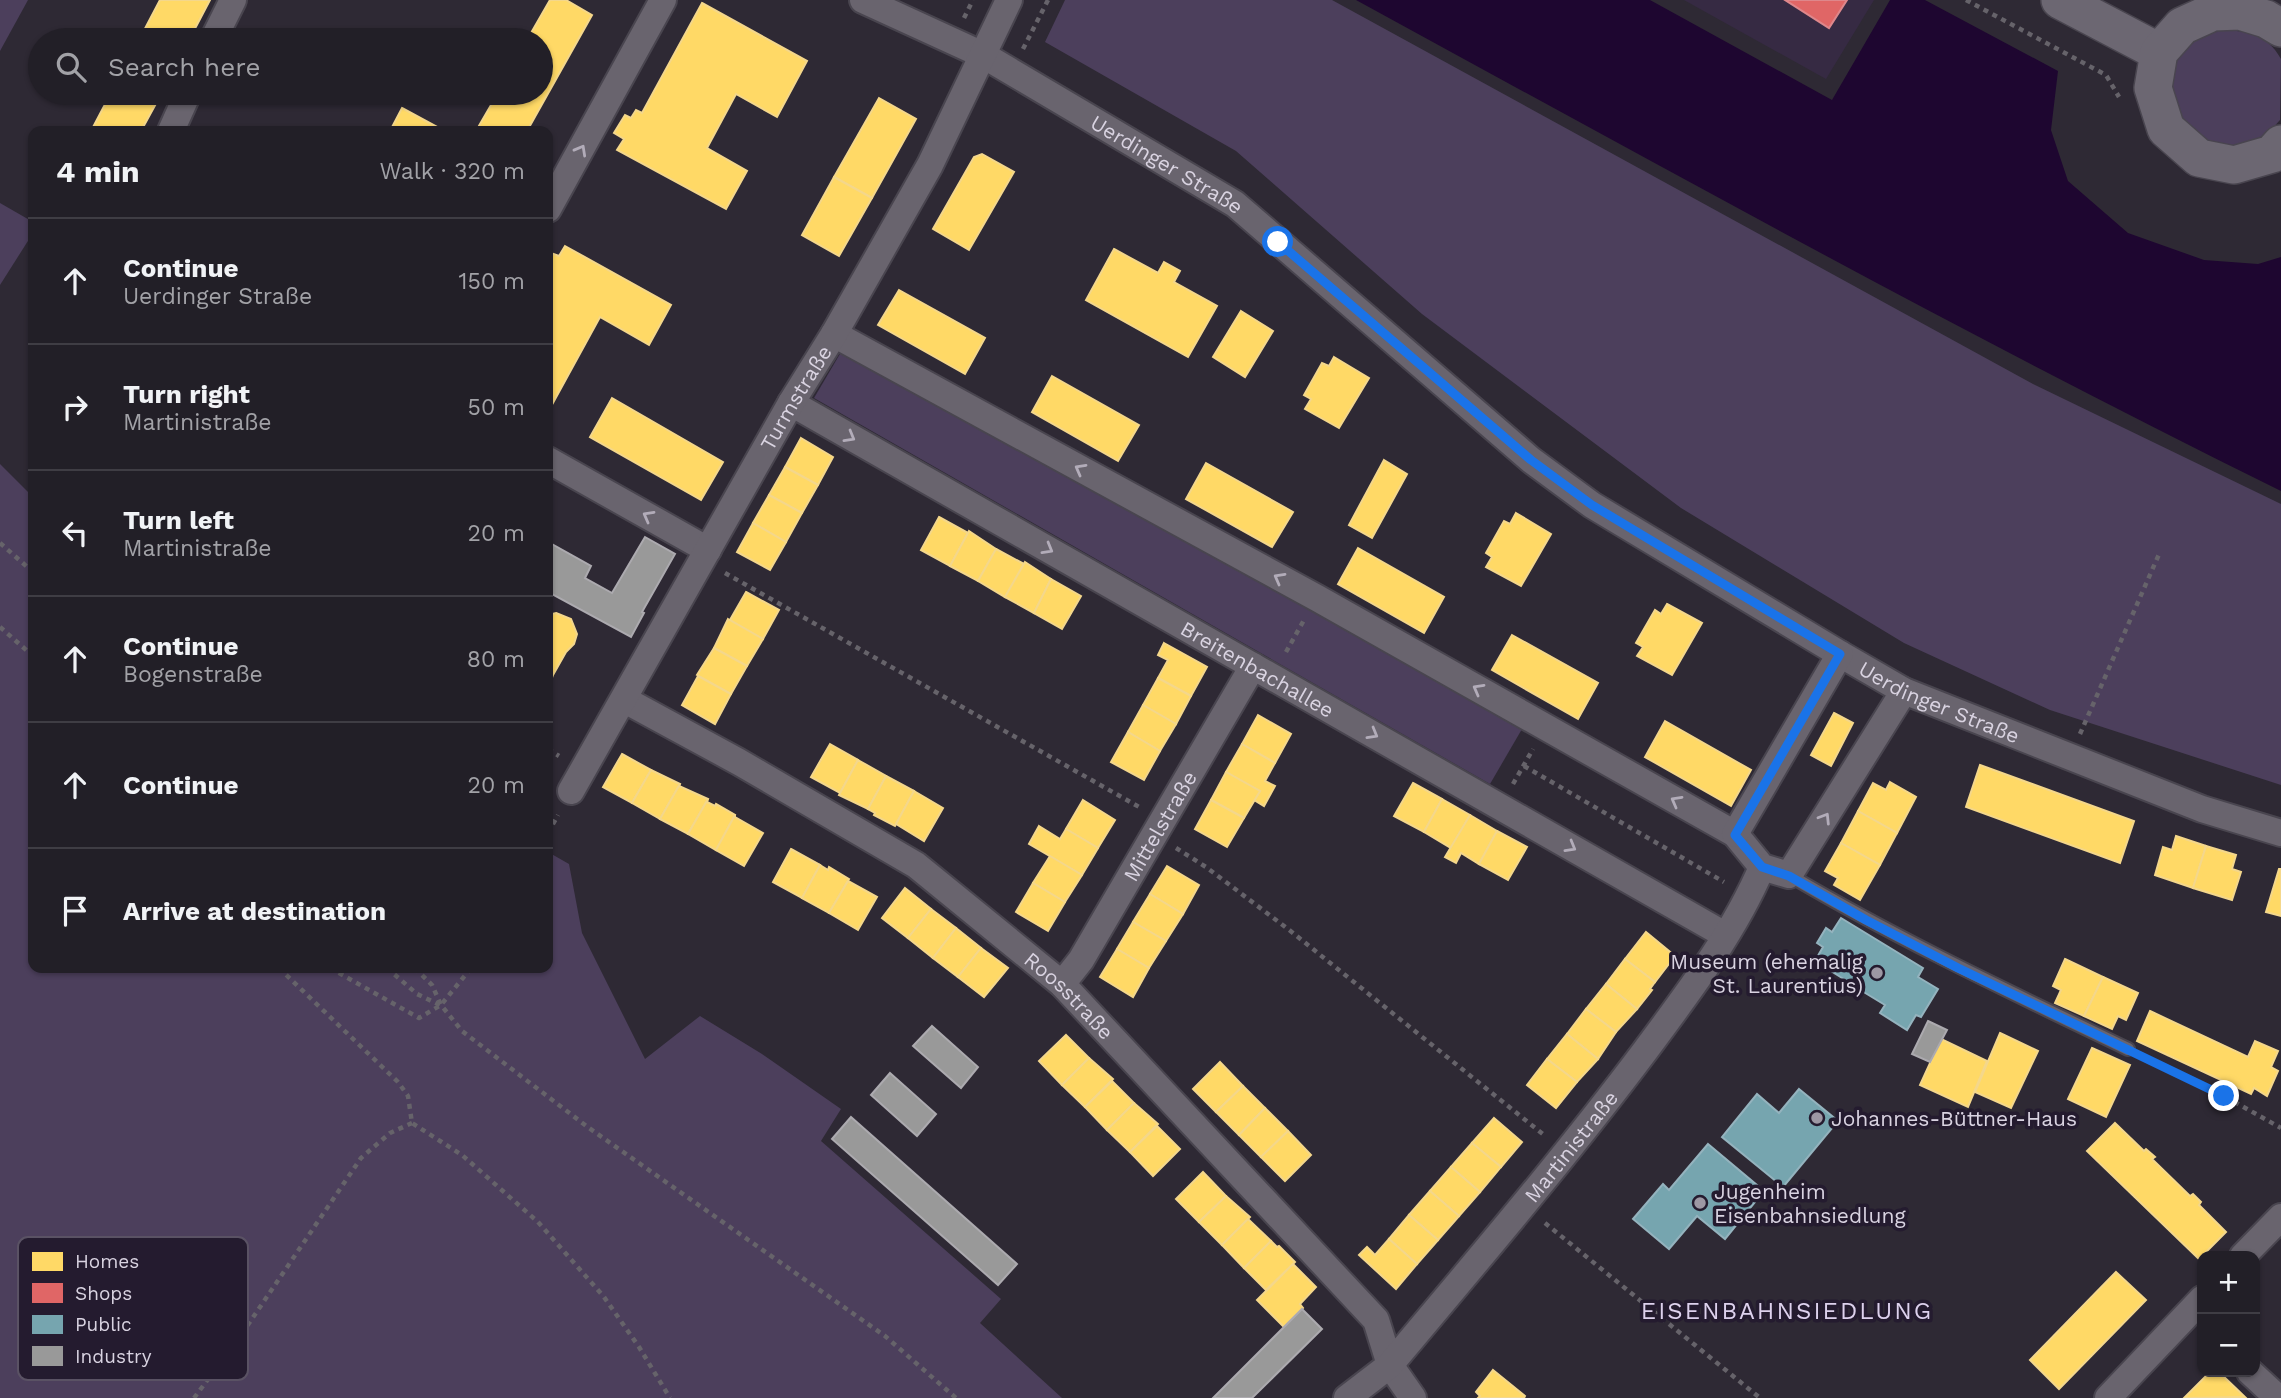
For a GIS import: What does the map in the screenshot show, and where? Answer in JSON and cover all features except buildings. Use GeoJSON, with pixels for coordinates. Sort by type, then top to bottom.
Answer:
{"type":"FeatureCollection","features":[{"type":"Feature","properties":{"kind":"street"},"geometry":{"type":"LineString","coordinates":[[219,28],[233,0]]}},
{"type":"Feature","properties":{"kind":"street"},"geometry":{"type":"LineString","coordinates":[[553,200],[663,0]]}},
{"type":"Feature","properties":{"kind":"street","name":"Uerdinger Straße"},"geometry":{"type":"LineString","coordinates":[[863,0],[983,55],[1235,204],[1531,460],[1592,505],[1840,654],[1905,691],[2202,809],[2281,832]]}},
{"type":"Feature","properties":{"kind":"street","name":"Turmstraße"},"geometry":{"type":"LineString","coordinates":[[571,791],[790,403],[834,334],[930,165],[1010,0]]}},
{"type":"Feature","properties":{"kind":"street"},"geometry":{"type":"LineString","coordinates":[[2060,0],[2158,52]]}},
{"type":"Feature","properties":{"kind":"street"},"geometry":{"type":"LineString","coordinates":[[2281,29],[2266,19],[2240,11],[2213,12],[2182,26],[2158,52],[2153,88],[2166,129],[2199,158],[2234,165],[2272,154],[2281,144]]}},
{"type":"Feature","properties":{"kind":"street"},"geometry":{"type":"LineString","coordinates":[[174,126],[183,105]]}},
{"type":"Feature","properties":{"kind":"street"},"geometry":{"type":"LineString","coordinates":[[834,334],[1317,598],[1735,835],[1762,867],[1789,876],[1905,691]]}},
{"type":"Feature","properties":{"kind":"street","name":"Breitenbachallee"},"geometry":{"type":"LineString","coordinates":[[790,403],[1725,935]]}},
{"type":"Feature","properties":{"kind":"street"},"geometry":{"type":"LineString","coordinates":[[553,463],[705,555]]}},
{"type":"Feature","properties":{"kind":"street"},"geometry":{"type":"LineString","coordinates":[[1735,835],[1840,654]]}},
{"type":"Feature","properties":{"kind":"street","name":"Mittelstraße"},"geometry":{"type":"LineString","coordinates":[[1062,984],[1081,960],[1158,828],[1262,671]]}},
{"type":"Feature","properties":{"kind":"street","name":"Roosstraße"},"geometry":{"type":"LineString","coordinates":[[625,699],[916,865],[1062,984],[1376,1320],[1390,1365],[1413,1398]]}},
{"type":"Feature","properties":{"kind":"street","name":"Martinistraße"},"geometry":{"type":"LineString","coordinates":[[1347,1398],[1390,1365],[1606,1103],[1676,1010],[1749,897],[1762,867]]}},
{"type":"Feature","properties":{"kind":"street"},"geometry":{"type":"LineString","coordinates":[[2248,1251],[2281,1217]]}},
{"type":"Feature","properties":{"kind":"street"},"geometry":{"type":"LineString","coordinates":[[2108,1398],[2197,1314]]}},
{"type":"Feature","properties":{"kind":"street"},"geometry":{"type":"LineString","coordinates":[[2255,1377],[2278,1398]]}},
{"type":"Feature","properties":{"kind":"lane"},"geometry":{"type":"LineString","coordinates":[[1789,876],[1912,944],[2128,1049]]}},
{"type":"Feature","properties":{"kind":"path"},"geometry":{"type":"LineString","coordinates":[[1012,72],[1048,0]]}},
{"type":"Feature","properties":{"kind":"path"},"geometry":{"type":"LineString","coordinates":[[0,543],[28,568]]}},
{"type":"Feature","properties":{"kind":"path"},"geometry":{"type":"LineString","coordinates":[[2071,757],[2161,552]]}},
{"type":"Feature","properties":{"kind":"path"},"geometry":{"type":"LineString","coordinates":[[705,555],[1158,828],[1566,1152]]}},
{"type":"Feature","properties":{"kind":"path"},"geometry":{"type":"LineString","coordinates":[[1262,671],[1317,598]]}},
{"type":"Feature","properties":{"kind":"path"},"geometry":{"type":"LineString","coordinates":[[0,627],[28,652]]}},
{"type":"Feature","properties":{"kind":"path"},"geometry":{"type":"LineString","coordinates":[[1500,806],[1546,727]]}},
{"type":"Feature","properties":{"kind":"path"},"geometry":{"type":"LineString","coordinates":[[1524,766],[1749,897]]}},
{"type":"Feature","properties":{"kind":"path"},"geometry":{"type":"LineString","coordinates":[[284,973],[398,1082],[408,1096],[412,1123],[462,1154],[538,1222],[604,1297],[670,1398]]}},
{"type":"Feature","properties":{"kind":"path"},"geometry":{"type":"LineString","coordinates":[[339,973],[419,1018],[441,1005],[467,973]]}},
{"type":"Feature","properties":{"kind":"path"},"geometry":{"type":"LineString","coordinates":[[393,973],[417,994],[441,1005]]}},
{"type":"Feature","properties":{"kind":"path"},"geometry":{"type":"LineString","coordinates":[[420,973],[432,985],[441,1005],[463,1031],[589,1128],[885,1336],[956,1398]]}},
{"type":"Feature","properties":{"kind":"path"},"geometry":{"type":"LineString","coordinates":[[2128,1049],[2224,1096],[2281,1128]]}},
{"type":"Feature","properties":{"kind":"path"},"geometry":{"type":"LineString","coordinates":[[248,1325],[361,1158],[390,1133],[412,1123]]}},
{"type":"Feature","properties":{"kind":"path"},"geometry":{"type":"LineString","coordinates":[[1522,1205],[1760,1398]]}},
{"type":"Feature","properties":{"kind":"path"},"geometry":{"type":"LineString","coordinates":[[194,1398],[208,1380]]}},
{"type":"Feature","properties":{"kind":"shaded area"},"geometry":{"type":"Polygon","coordinates":[[[0,0],[28,0],[0,51],[0,0]]]}},
{"type":"Feature","properties":{"kind":"shaded area"},"geometry":{"type":"Polygon","coordinates":[[[1065,0],[1332,0],[2033,384],[2281,504],[2281,785],[2050,710],[1904,643],[1681,508],[1422,314],[1236,151],[1045,42],[1065,0]]]}},
{"type":"Feature","properties":{"kind":"shaded area"},"geometry":{"type":"Polygon","coordinates":[[[1356,0],[1650,0],[1832,100],[1890,0],[1925,0],[2058,71],[2051,130],[2068,181],[2128,233],[2204,260],[2258,264],[2281,257],[2281,491],[1931,312],[1356,0]]]}},
{"type":"Feature","properties":{"kind":"shaded area"},"geometry":{"type":"Polygon","coordinates":[[[1684,0],[1874,0],[1826,79],[1684,0]]]}},
{"type":"Feature","properties":{"kind":"shaded area"},"geometry":{"type":"Polygon","coordinates":[[[2217,30],[2245,32],[2262,38],[2281,59],[2280,120],[2265,136],[2241,147],[2218,146],[2198,137],[2183,120],[2173,100],[2171,78],[2179,56],[2197,38],[2217,30]]]}},
{"type":"Feature","properties":{"kind":"shaded area"},"geometry":{"type":"Polygon","coordinates":[[[0,203],[28,219],[28,241],[0,285],[0,203]]]}},
{"type":"Feature","properties":{"kind":"shaded area"},"geometry":{"type":"Polygon","coordinates":[[[844,347],[1522,729],[1490,784],[814,398],[844,347]]]}},
{"type":"Feature","properties":{"kind":"shaded area"},"geometry":{"type":"Polygon","coordinates":[[[0,464],[28,492],[28,973],[553,973],[553,855],[569,864],[582,933],[645,1059],[700,1016],[762,1054],[841,1109],[821,1141],[1001,1299],[980,1323],[1062,1398],[0,1398],[0,464]]]}},
{"type":"Feature","properties":{"kind":"place","name":"Museum (ehemalig St. Laurentius)"},"geometry":{"type":"Point","coordinates":[1877,973]}},
{"type":"Feature","properties":{"kind":"place","name":"Johannes-Büttner-Haus"},"geometry":{"type":"Point","coordinates":[1817,1118]}},
{"type":"Feature","properties":{"kind":"place","name":"Jugenheim Eisenbahnsiedlung"},"geometry":{"type":"Point","coordinates":[1700,1203]}},
{"type":"Feature","properties":{"kind":"district","name":"EISENBAHNSIEDLUNG"},"geometry":{"type":"Point","coordinates":[1787,1311]}},
{"type":"Feature","properties":{"kind":"route"},"geometry":{"type":"LineString","coordinates":[[1278,242],[1531,460],[1592,505],[1840,654],[1735,835],[1762,867],[1789,876],[1958,968],[2224,1096]]}}]}
